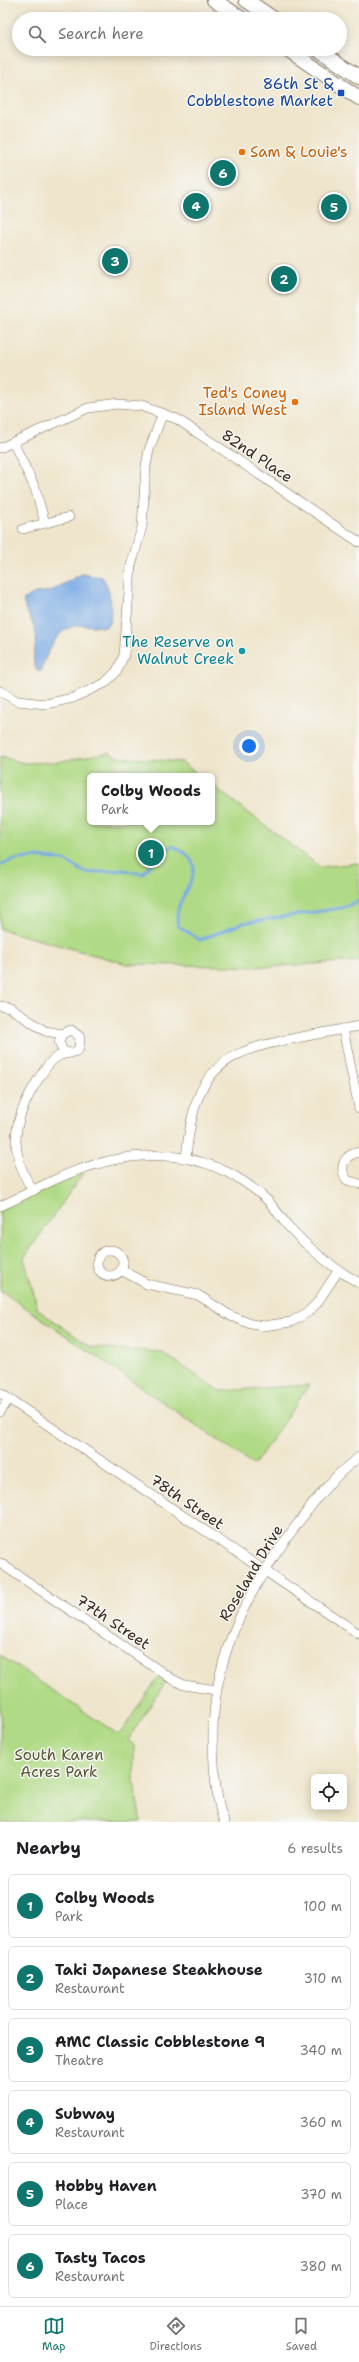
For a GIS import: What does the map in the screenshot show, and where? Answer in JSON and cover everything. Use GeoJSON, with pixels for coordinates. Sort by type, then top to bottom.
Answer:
{"type":"FeatureCollection","features":[{"type":"Feature","properties":{"kind":"main road"},"geometry":{"type":"LineString","coordinates":[[214,0],[232,12]]}},
{"type":"Feature","properties":{"kind":"main road"},"geometry":{"type":"LineString","coordinates":[[246,0],[264,12]]}},
{"type":"Feature","properties":{"kind":"main road"},"geometry":{"type":"LineString","coordinates":[[296,56],[359,98]]}},
{"type":"Feature","properties":{"kind":"main road"},"geometry":{"type":"LineString","coordinates":[[328,56],[359,77]]}},
{"type":"Feature","properties":{"kind":"street","name":"82nd Place"},"geometry":{"type":"LineString","coordinates":[[0,448],[74,414],[101,406],[131,404],[164,413],[190,428],[359,542]]}},
{"type":"Feature","properties":{"kind":"street"},"geometry":{"type":"LineString","coordinates":[[0,691],[17,701],[46,704],[73,698],[105,683],[117,672],[124,655],[131,566],[142,527],[148,456],[164,413]]}},
{"type":"Feature","properties":{"kind":"street"},"geometry":{"type":"LineString","coordinates":[[13,442],[32,479],[45,523]]}},
{"type":"Feature","properties":{"kind":"street"},"geometry":{"type":"LineString","coordinates":[[23,529],[69,517]]}},
{"type":"Feature","properties":{"kind":"street"},"geometry":{"type":"LineString","coordinates":[[0,1006],[10,1008],[45,1031],[62,1034],[71,1030],[80,1037],[79,1048],[70,1053],[57,1057],[43,1072],[23,1105],[19,1116],[15,1131],[17,1153],[27,1181],[33,1191]]}},
{"type":"Feature","properties":{"kind":"street"},"geometry":{"type":"LineString","coordinates":[[186,1158],[190,1125],[201,1092],[216,1070],[226,1062],[248,1049],[267,1043],[359,1026]]}},
{"type":"Feature","properties":{"kind":"street"},"geometry":{"type":"LineString","coordinates":[[342,1029],[359,1108]]}},
{"type":"Feature","properties":{"kind":"street"},"geometry":{"type":"LineString","coordinates":[[62,1034],[59,1038],[59,1045],[63,1051],[70,1053]]}},
{"type":"Feature","properties":{"kind":"street"},"geometry":{"type":"LineString","coordinates":[[359,1152],[348,1156],[342,1170],[347,1180],[359,1184]]}},
{"type":"Feature","properties":{"kind":"street"},"geometry":{"type":"LineString","coordinates":[[0,1206],[88,1166],[126,1156],[161,1154],[186,1158],[212,1166],[244,1182],[266,1199],[289,1227],[315,1252],[338,1271],[359,1283]]}},
{"type":"Feature","properties":{"kind":"street"},"geometry":{"type":"LineString","coordinates":[[121,1270],[147,1284],[198,1296],[232,1316],[251,1324],[264,1326],[291,1322],[308,1312],[318,1302],[338,1271]]}},
{"type":"Feature","properties":{"kind":"street","name":"78th Street"},"geometry":{"type":"LineString","coordinates":[[0,1394],[359,1634]]}},
{"type":"Feature","properties":{"kind":"street"},"geometry":{"type":"LineString","coordinates":[[0,1412],[9,1399]]}},
{"type":"Feature","properties":{"kind":"street","name":"Roseland Drive"},"geometry":{"type":"LineString","coordinates":[[224,1822],[217,1798],[212,1742],[216,1690],[228,1641],[239,1615],[282,1544],[330,1481],[359,1457]]}},
{"type":"Feature","properties":{"kind":"street","name":"77th Street"},"geometry":{"type":"LineString","coordinates":[[0,1563],[172,1679],[184,1685],[216,1690]]}},
{"type":"Feature","properties":{"kind":"green space"},"geometry":{"type":"Polygon","coordinates":[[[109,752],[118,757],[182,762],[196,773],[87,773],[87,825],[215,825],[215,787],[320,867],[359,863],[359,961],[266,967],[127,964],[0,929],[0,757],[25,763],[57,762],[109,752]]]}},
{"type":"Feature","properties":{"kind":"green space"},"geometry":{"type":"Polygon","coordinates":[[[88,1166],[24,1258],[38,1310],[91,1347],[161,1352],[220,1391],[309,1385],[254,1465],[0,1290],[0,1206],[88,1166]]]}},
{"type":"Feature","properties":{"kind":"green space","name":"South Karen Acres Park"},"geometry":{"type":"Polygon","coordinates":[[[0,1655],[119,1735],[159,1676],[166,1681],[128,1740],[134,1745],[134,1783],[141,1822],[0,1822],[0,1655]]]}},
{"type":"Feature","properties":{"kind":"water"},"geometry":{"type":"Polygon","coordinates":[[[82,574],[102,577],[105,582],[110,599],[110,623],[105,627],[86,625],[71,627],[65,630],[54,642],[44,661],[41,671],[39,672],[34,663],[36,633],[26,611],[24,599],[35,593],[51,591],[82,574]]]}},
{"type":"Feature","properties":{"kind":"waterway"},"geometry":{"type":"LineString","coordinates":[[0,865],[13,860],[37,857],[64,860],[86,873],[123,870],[143,874],[151,864],[172,846],[186,854],[193,863],[193,872],[190,882],[180,903],[177,914],[178,926],[200,940],[243,923],[341,908],[359,901]]}},
{"type":"Feature","properties":{"kind":"place","name":"86th St & Cobblestone Market"},"geometry":{"type":"Point","coordinates":[341,93]}},
{"type":"Feature","properties":{"kind":"place","name":"Sam & Louie's"},"geometry":{"type":"Point","coordinates":[242,152]}},
{"type":"Feature","properties":{"kind":"place","name":"Tasty Tacos"},"geometry":{"type":"Point","coordinates":[223,173]}},
{"type":"Feature","properties":{"kind":"place","name":"Subway"},"geometry":{"type":"Point","coordinates":[196,206]}},
{"type":"Feature","properties":{"kind":"place","name":"Hobby Haven"},"geometry":{"type":"Point","coordinates":[334,207]}},
{"type":"Feature","properties":{"kind":"place","name":"AMC Classic Cobblestone 9"},"geometry":{"type":"Point","coordinates":[115,261]}},
{"type":"Feature","properties":{"kind":"place","name":"Taki Japanese Steakhouse"},"geometry":{"type":"Point","coordinates":[284,279]}},
{"type":"Feature","properties":{"kind":"place","name":"Ted's Coney Island West"},"geometry":{"type":"Point","coordinates":[295,402]}},
{"type":"Feature","properties":{"kind":"place","name":"The Reserve on Walnut Creek"},"geometry":{"type":"Point","coordinates":[242,651]}},
{"type":"Feature","properties":{"kind":"place","name":"Colby Woods"},"geometry":{"type":"Point","coordinates":[151,853]}}]}
